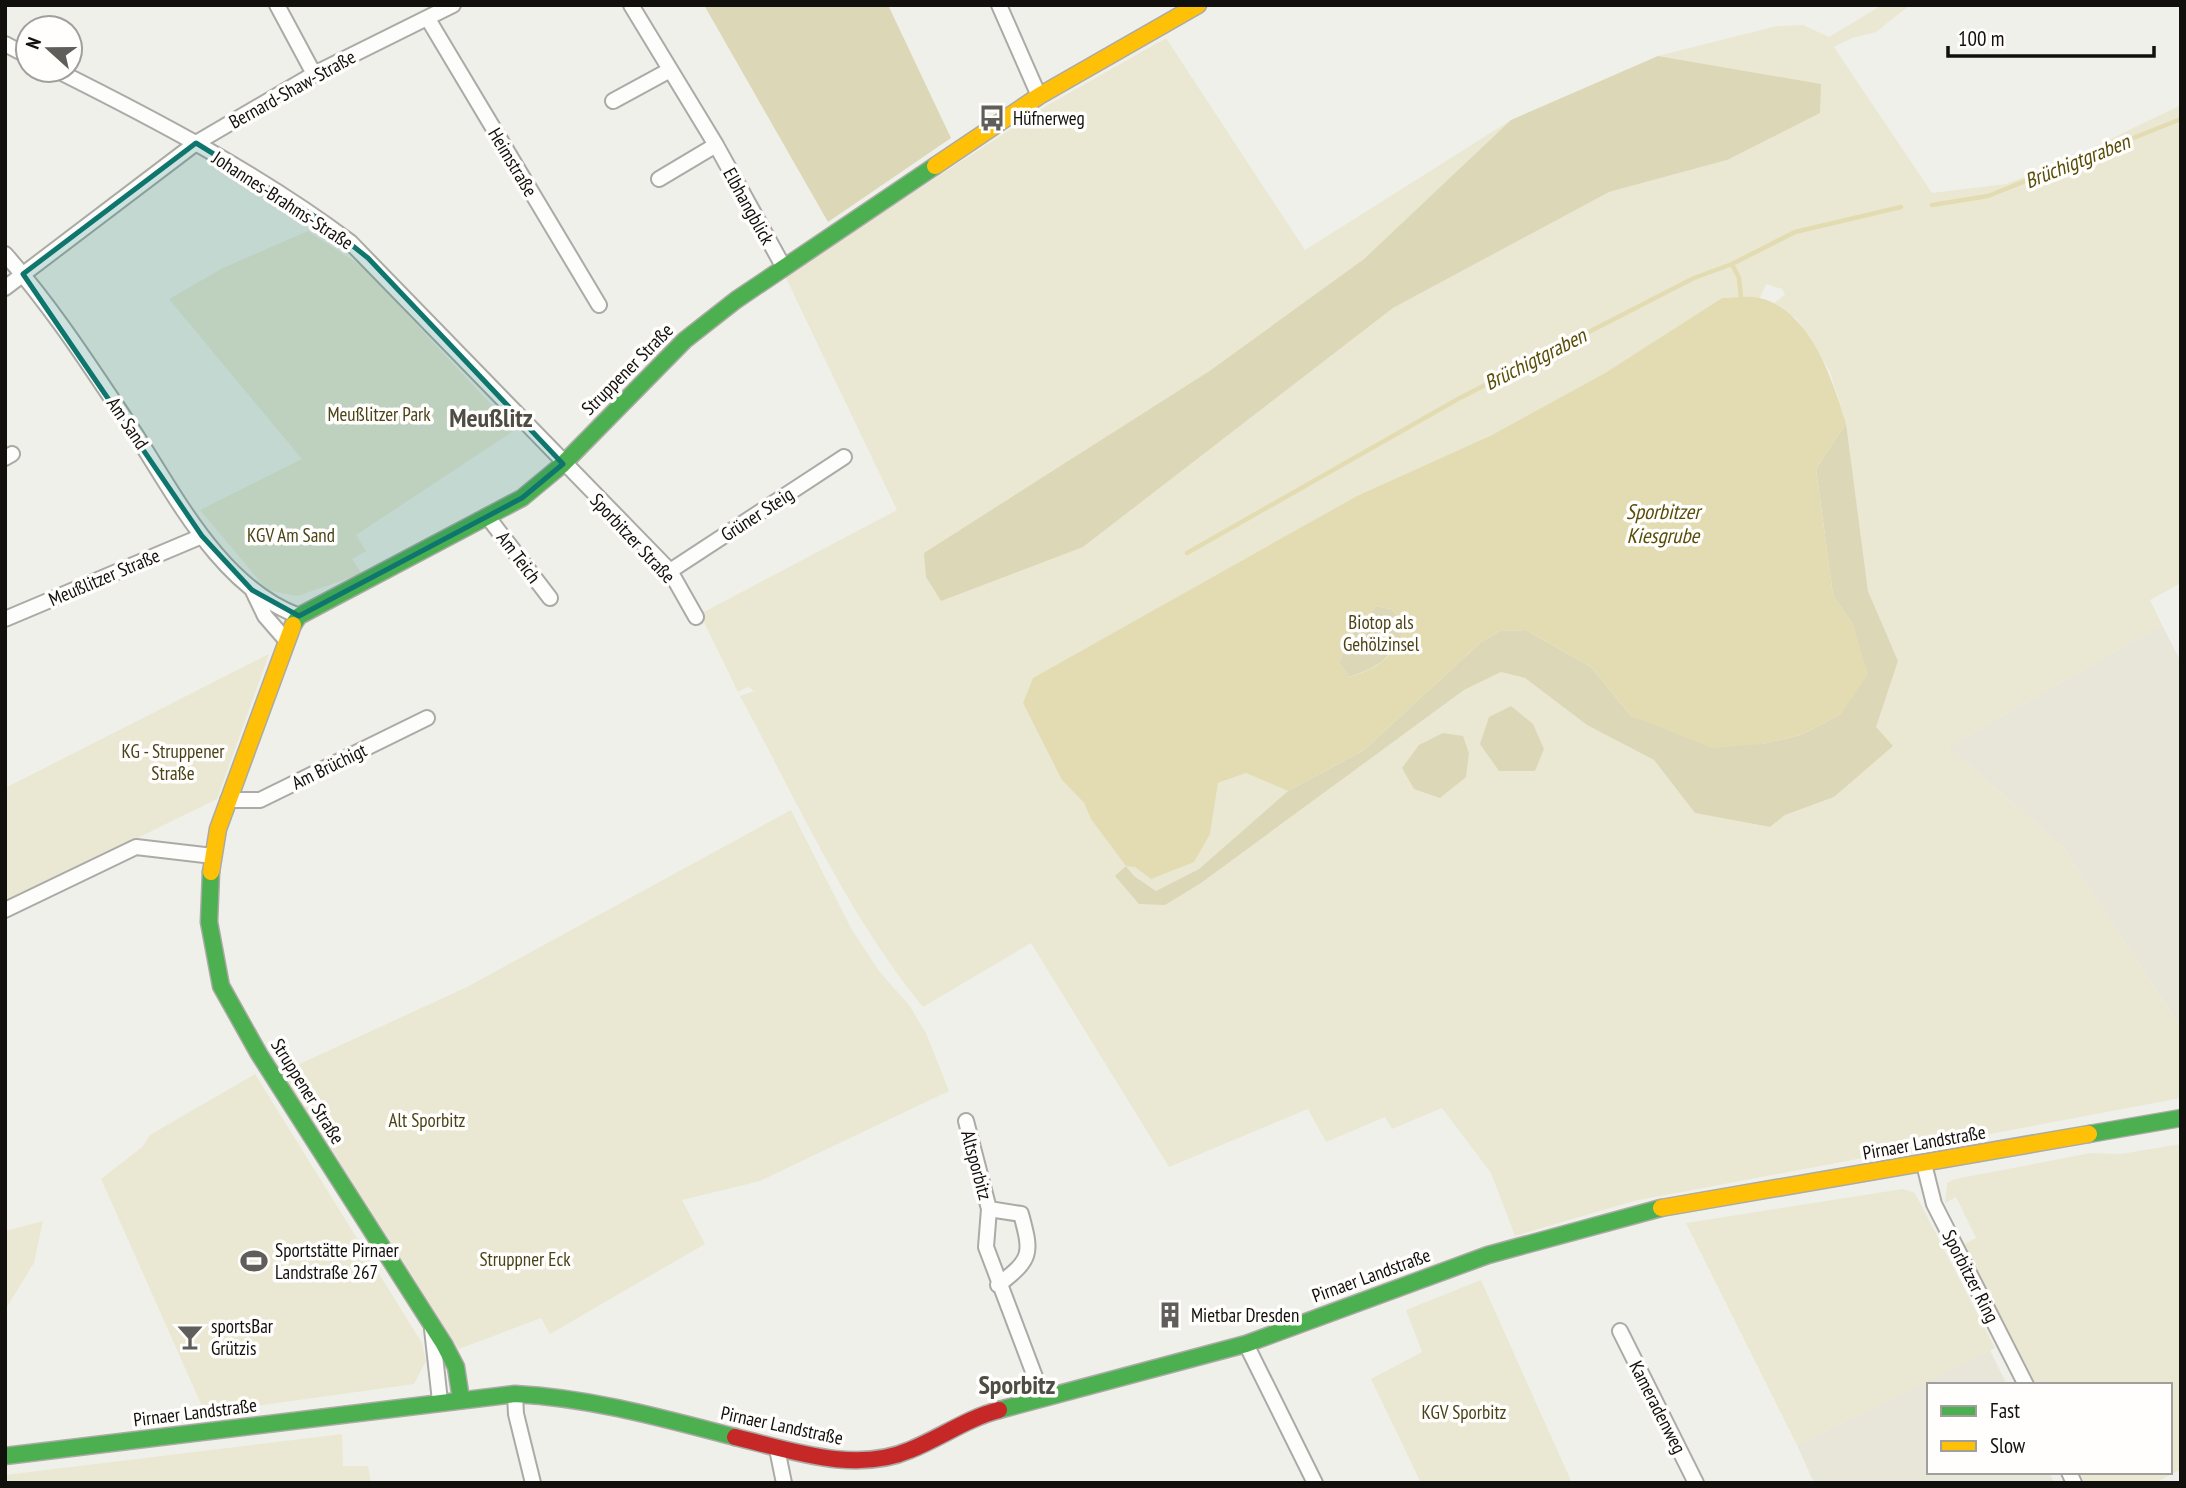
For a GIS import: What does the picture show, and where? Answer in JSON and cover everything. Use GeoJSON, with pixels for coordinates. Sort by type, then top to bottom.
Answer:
{"type":"FeatureCollection","features":[{"type":"Feature","properties":{"kind":"street"},"geometry":{"type":"LineString","coordinates":[[277,5],[314,74]]}},
{"type":"Feature","properties":{"kind":"street","name":"Elbhangblick"},"geometry":{"type":"LineString","coordinates":[[631,5],[716,145],[783,266]]}},
{"type":"Feature","properties":{"kind":"street"},"geometry":{"type":"LineString","coordinates":[[999,5],[1039,96]]}},
{"type":"Feature","properties":{"kind":"street","name":"Struppener Straße"},"geometry":{"type":"LineString","coordinates":[[461,1399],[456,1367],[259,1054],[221,986],[209,922],[213,856],[228,800],[285,639],[299,616],[522,498],[563,464],[685,340],[783,266],[1039,96],[1198,5]]}},
{"type":"Feature","properties":{"kind":"street","name":"Bernard-Shaw-Straße"},"geometry":{"type":"LineString","coordinates":[[5,289],[196,143],[314,74],[428,19],[447,7]]}},
{"type":"Feature","properties":{"kind":"street","name":"Heimstraße"},"geometry":{"type":"LineString","coordinates":[[428,19],[599,305]]}},
{"type":"Feature","properties":{"kind":"street"},"geometry":{"type":"LineString","coordinates":[[613,101],[670,70]]}},
{"type":"Feature","properties":{"kind":"street","name":"Johannes-Brahms-Straße"},"geometry":{"type":"LineString","coordinates":[[84,84],[196,143],[319,219],[368,258],[563,464]]}},
{"type":"Feature","properties":{"kind":"street","name":"Elbhangblick"},"geometry":{"type":"LineString","coordinates":[[659,179],[716,145]]}},
{"type":"Feature","properties":{"kind":"street","name":"Am Sand"},"geometry":{"type":"LineString","coordinates":[[5,254],[49,304],[202,536],[252,590],[279,609],[299,616]]}},
{"type":"Feature","properties":{"kind":"street","name":"Grüner Steig"},"geometry":{"type":"LineString","coordinates":[[670,572],[844,457]]}},
{"type":"Feature","properties":{"kind":"street","name":"Sporbitzer Straße"},"geometry":{"type":"LineString","coordinates":[[563,464],[670,572],[696,617]]}},
{"type":"Feature","properties":{"kind":"street","name":"Am Teich"},"geometry":{"type":"LineString","coordinates":[[487,516],[550,598]]}},
{"type":"Feature","properties":{"kind":"street","name":"Meußlitzer Straße"},"geometry":{"type":"LineString","coordinates":[[5,619],[202,536]]}},
{"type":"Feature","properties":{"kind":"street","name":"Am Sand"},"geometry":{"type":"LineString","coordinates":[[252,590],[265,615],[285,639]]}},
{"type":"Feature","properties":{"kind":"street","name":"Am Brüchigt"},"geometry":{"type":"LineString","coordinates":[[228,800],[260,800],[427,718]]}},
{"type":"Feature","properties":{"kind":"street"},"geometry":{"type":"LineString","coordinates":[[5,910],[136,847],[213,856]]}},
{"type":"Feature","properties":{"kind":"street","name":"Pirnaer Landstraße"},"geometry":{"type":"LineString","coordinates":[[5,1456],[440,1401],[515,1394],[558,1396],[611,1405],[816,1457],[869,1460],[907,1452],[991,1412],[1246,1344],[1488,1255],[1638,1212],[2181,1118]]}},
{"type":"Feature","properties":{"kind":"street","name":"Altsporbitz"},"geometry":{"type":"LineString","coordinates":[[965,1121],[989,1209],[986,1247],[998,1285],[1044,1398]]}},
{"type":"Feature","properties":{"kind":"street","name":"Sporbitzer Ring"},"geometry":{"type":"LineString","coordinates":[[1924,1164],[1934,1203],[2025,1383]]}},
{"type":"Feature","properties":{"kind":"street","name":"Altsporbitz"},"geometry":{"type":"LineString","coordinates":[[989,1209],[1021,1214],[1030,1247],[1020,1268],[998,1285]]}},
{"type":"Feature","properties":{"kind":"street","name":"Struppener Straße"},"geometry":{"type":"LineString","coordinates":[[432,1328],[440,1401]]}},
{"type":"Feature","properties":{"kind":"street","name":"Kameradenweg"},"geometry":{"type":"LineString","coordinates":[[1620,1331],[1696,1483]]}},
{"type":"Feature","properties":{"kind":"street"},"geometry":{"type":"LineString","coordinates":[[1246,1344],[1315,1483]]}},
{"type":"Feature","properties":{"kind":"street"},"geometry":{"type":"LineString","coordinates":[[515,1394],[516,1414],[533,1483]]}},
{"type":"Feature","properties":{"kind":"street"},"geometry":{"type":"LineString","coordinates":[[777,1448],[784,1483]]}},
{"type":"Feature","properties":{"kind":"highlighted area"},"geometry":{"type":"Polygon","coordinates":[[[196,143],[319,219],[368,258],[563,464],[522,498],[299,616],[252,590],[202,536],[23,274],[196,143]]]}},
{"type":"Feature","properties":{"kind":"shaded area"},"geometry":{"type":"Polygon","coordinates":[[[2162,625],[2181,662],[2181,1028],[2063,847],[1948,747],[2162,625]]]}},
{"type":"Feature","properties":{"kind":"shaded area"},"geometry":{"type":"Polygon","coordinates":[[[1990,1350],[2006,1383],[1927,1383],[1927,1474],[2050,1474],[2054,1483],[1814,1483],[1797,1445],[1990,1350]]]}},
{"type":"Feature","properties":{"kind":"green space"},"geometry":{"type":"Polygon","coordinates":[[[704,5],[888,5],[951,138],[828,222],[704,5]]]}},
{"type":"Feature","properties":{"kind":"green space"},"geometry":{"type":"Polygon","coordinates":[[[1882,5],[1910,5],[1876,32],[1852,38],[1834,47],[1932,193],[2006,184],[2069,159],[2181,105],[2181,583],[2150,600],[2162,625],[1948,747],[2063,847],[2181,1028],[2181,1098],[1634,1201],[1515,1236],[1491,1173],[1442,1108],[1392,1129],[1385,1117],[1326,1142],[1308,1109],[1169,1167],[1031,943],[923,1007],[870,934],[824,856],[740,696],[754,691],[748,687],[738,692],[700,614],[897,510],[785,276],[1048,105],[1166,38],[1305,250],[1511,120],[1364,259],[1208,372],[1083,547],[1393,308],[1609,192],[1727,160],[1821,84],[1658,56],[1777,26],[1803,25],[1829,37],[1882,5]],[[1766,284],[1760,298],[1722,298],[1605,373],[1490,436],[1062,780],[1084,803],[1091,819],[1210,833],[1218,783],[1246,773],[1288,791],[1199,869],[1156,891],[1134,876],[1126,866],[1116,876],[1164,905],[1201,883],[1464,690],[1501,672],[1525,678],[1587,725],[1654,760],[1695,813],[1770,827],[1785,815],[1834,797],[1875,728],[1898,661],[1868,591],[1846,423],[1830,372],[1797,319],[1772,304],[1785,295],[1782,289],[1766,284]]]}},
{"type":"Feature","properties":{"kind":"green space"},"geometry":{"type":"Polygon","coordinates":[[[1658,56],[1821,84],[1820,113],[1727,160],[1609,192],[1393,308],[1083,547],[941,601],[926,577],[924,553],[1208,372],[1364,259],[1511,120],[1658,56]]]}},
{"type":"Feature","properties":{"kind":"green space","name":"Meußlitzer Park"},"geometry":{"type":"Polygon","coordinates":[[[308,231],[363,267],[515,430],[356,535],[366,551],[352,559],[362,574],[297,596],[267,590],[200,510],[302,459],[169,299],[223,268],[308,231]]]}},
{"type":"Feature","properties":{"kind":"green space"},"geometry":{"type":"Polygon","coordinates":[[[1846,423],[1868,591],[1898,661],[1876,727],[1893,746],[1834,797],[1785,815],[1770,827],[1695,813],[1654,760],[1587,725],[1525,678],[1501,672],[1464,690],[1201,883],[1165,905],[1139,904],[1115,876],[1126,866],[1134,876],[1156,891],[1199,869],[1288,791],[1364,750],[1481,642],[1500,631],[1526,630],[1591,667],[1631,716],[1762,744],[1801,735],[1841,714],[1853,625],[1833,595],[1816,469],[1846,423]]]}},
{"type":"Feature","properties":{"kind":"green space","name":"Biotop als Gehölzinsel"},"geometry":{"type":"Polygon","coordinates":[[[1376,606],[1391,609],[1405,625],[1401,636],[1391,653],[1377,665],[1349,677],[1339,663],[1348,640],[1376,606]]]}},
{"type":"Feature","properties":{"kind":"green space","name":"KG - Struppener Straße"},"geometry":{"type":"Polygon","coordinates":[[[269,654],[217,799],[9,901],[5,892],[5,788],[269,654]]]}},
{"type":"Feature","properties":{"kind":"green space"},"geometry":{"type":"Polygon","coordinates":[[[1511,706],[1533,724],[1544,749],[1535,771],[1499,771],[1480,744],[1489,717],[1511,706]]]}},
{"type":"Feature","properties":{"kind":"green space"},"geometry":{"type":"Polygon","coordinates":[[[1443,733],[1463,736],[1469,753],[1466,777],[1440,798],[1414,789],[1402,768],[1419,745],[1443,733]]]}},
{"type":"Feature","properties":{"kind":"green space"},"geometry":{"type":"Polygon","coordinates":[[[791,810],[852,930],[879,971],[909,1005],[926,1033],[949,1091],[760,1181],[682,1200],[705,1244],[550,1334],[541,1318],[459,1349],[282,1072],[467,987],[791,810]]]}},
{"type":"Feature","properties":{"kind":"green space","name":"Sportstätte Pirnaer Landstraße 267"},"geometry":{"type":"Polygon","coordinates":[[[255,1074],[422,1343],[426,1361],[414,1384],[205,1413],[101,1179],[142,1147],[150,1135],[255,1074]]]}},
{"type":"Feature","properties":{"kind":"green space"},"geometry":{"type":"Polygon","coordinates":[[[2181,1144],[2181,1469],[2172,1474],[2172,1383],[2034,1383],[1964,1244],[1976,1238],[1956,1197],[1945,1203],[1947,1183],[1955,1179],[2091,1153],[2121,1154],[2181,1144]]]}},
{"type":"Feature","properties":{"kind":"green space"},"geometry":{"type":"Polygon","coordinates":[[[1903,1189],[1915,1193],[1995,1348],[1797,1445],[1686,1223],[1903,1189]]]}},
{"type":"Feature","properties":{"kind":"green space"},"geometry":{"type":"Polygon","coordinates":[[[43,1221],[34,1263],[5,1310],[5,1231],[43,1221]]]}},
{"type":"Feature","properties":{"kind":"green space","name":"KGV Sporbitz"},"geometry":{"type":"Polygon","coordinates":[[[1481,1280],[1572,1483],[1421,1483],[1371,1379],[1422,1352],[1406,1310],[1481,1280]]]}},
{"type":"Feature","properties":{"kind":"green space"},"geometry":{"type":"Polygon","coordinates":[[[342,1434],[343,1466],[368,1466],[371,1483],[5,1483],[5,1475],[342,1434]]]}},
{"type":"Feature","properties":{"kind":"green space"},"geometry":{"type":"Polygon","coordinates":[[[2081,1474],[2172,1474],[2155,1483],[2085,1483],[2081,1474]]]}},
{"type":"Feature","properties":{"kind":"water","name":"Sporbitzer Kiesgrube"},"geometry":{"type":"Polygon","coordinates":[[[1722,298],[1760,298],[1778,305],[1806,332],[1826,368],[1846,423],[1816,469],[1833,595],[1853,625],[1868,674],[1841,714],[1801,735],[1762,744],[1712,748],[1631,716],[1591,667],[1526,630],[1500,631],[1481,642],[1364,750],[1288,791],[1246,773],[1218,783],[1210,834],[1194,862],[1151,879],[1135,867],[1126,866],[1091,819],[1084,803],[1062,780],[1023,703],[1033,678],[1357,496],[1490,436],[1605,373],[1722,298]],[[1376,606],[1348,640],[1339,663],[1349,677],[1377,665],[1397,645],[1405,625],[1391,609],[1376,606]]]}},
{"type":"Feature","properties":{"kind":"waterway","name":"Brüchigtgraben"},"geometry":{"type":"LineString","coordinates":[[1932,205],[1988,196],[2181,119]]}},
{"type":"Feature","properties":{"kind":"waterway","name":"Brüchigtgraben"},"geometry":{"type":"LineString","coordinates":[[1187,553],[1458,399],[1694,278],[1732,264],[1795,232],[1901,207]]}},
{"type":"Feature","properties":{"kind":"waterway"},"geometry":{"type":"LineString","coordinates":[[1732,264],[1739,278],[1741,298]]}},
{"type":"Feature","properties":{"kind":"traffic: fast"},"geometry":{"type":"LineString","coordinates":[[293,625],[299,616],[522,498],[563,464],[685,340],[736,300],[935,166]]}},
{"type":"Feature","properties":{"kind":"traffic: fast"},"geometry":{"type":"LineString","coordinates":[[211,872],[209,922],[221,986],[259,1054],[444,1344],[456,1367],[461,1399]]}},
{"type":"Feature","properties":{"kind":"traffic: fast"},"geometry":{"type":"LineString","coordinates":[[2089,1134],[2181,1118]]}},
{"type":"Feature","properties":{"kind":"traffic: fast"},"geometry":{"type":"LineString","coordinates":[[999,1410],[1246,1344],[1488,1255],[1661,1208]]}},
{"type":"Feature","properties":{"kind":"traffic: fast"},"geometry":{"type":"LineString","coordinates":[[5,1456],[515,1394],[599,1404],[735,1437]]}},
{"type":"Feature","properties":{"kind":"traffic: slow"},"geometry":{"type":"LineString","coordinates":[[935,166],[1039,96],[1198,5]]}},
{"type":"Feature","properties":{"kind":"traffic: slow"},"geometry":{"type":"LineString","coordinates":[[211,872],[218,829],[293,625]]}},
{"type":"Feature","properties":{"kind":"traffic: slow"},"geometry":{"type":"LineString","coordinates":[[1661,1208],[2089,1134]]}},
{"type":"Feature","properties":{"kind":"traffic: jam"},"geometry":{"type":"LineString","coordinates":[[735,1437],[822,1457],[867,1460],[910,1450],[976,1418],[999,1410]]}},
{"type":"Feature","properties":{"kind":"place","name":"Hüfnerweg"},"geometry":{"type":"Point","coordinates":[992,118]}},
{"type":"Feature","properties":{"kind":"place","name":"Sportstätte Pirnaer Landstraße 267"},"geometry":{"type":"Point","coordinates":[254,1261]}},
{"type":"Feature","properties":{"kind":"place","name":"Mietbar Dresden"},"geometry":{"type":"Point","coordinates":[1170,1315]}},
{"type":"Feature","properties":{"kind":"place","name":"sportsBar Grützis"},"geometry":{"type":"Point","coordinates":[190,1337]}},
{"type":"Feature","properties":{"kind":"district","name":"Meußlitz"},"geometry":{"type":"Point","coordinates":[491,417]}},
{"type":"Feature","properties":{"kind":"district","name":"Sporbitz"},"geometry":{"type":"Point","coordinates":[1017,1384]}},
{"type":"Feature","properties":{"kind":"park label","name":"KGV Am Sand"},"geometry":{"type":"Point","coordinates":[291,535]}},
{"type":"Feature","properties":{"kind":"park label","name":"Alt Sporbitz"},"geometry":{"type":"Point","coordinates":[427,1120]}},
{"type":"Feature","properties":{"kind":"park label","name":"Struppner Eck"},"geometry":{"type":"Point","coordinates":[525,1259]}}]}
